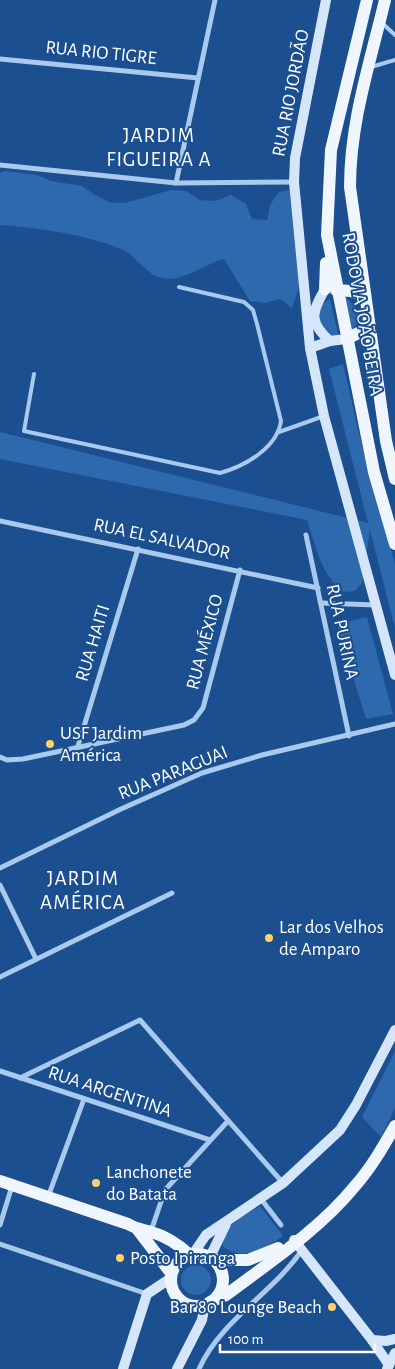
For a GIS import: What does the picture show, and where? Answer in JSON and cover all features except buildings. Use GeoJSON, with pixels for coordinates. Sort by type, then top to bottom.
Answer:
{"type":"FeatureCollection","features":[{"type":"Feature","properties":{"kind":"main road","name":"RODOVIA JOÃO BEIRA"},"geometry":{"type":"LineString","coordinates":[[367,0],[331,150],[327,235],[331,290],[346,339],[374,472],[395,544]]}},
{"type":"Feature","properties":{"kind":"main road","name":"RODOVIA JOÃO BEIRA"},"geometry":{"type":"LineString","coordinates":[[385,0],[353,129],[350,153],[350,187],[386,441],[395,479]]}},
{"type":"Feature","properties":{"kind":"main road"},"geometry":{"type":"LineString","coordinates":[[331,290],[351,291],[364,296]]}},
{"type":"Feature","properties":{"kind":"main road"},"geometry":{"type":"LineString","coordinates":[[346,339],[369,328]]}},
{"type":"Feature","properties":{"kind":"main road"},"geometry":{"type":"LineString","coordinates":[[145,1231],[171,1276],[173,1290],[181,1300],[192,1306],[208,1303],[226,1295],[297,1244],[355,1187],[381,1151],[395,1126]]}},
{"type":"Feature","properties":{"kind":"main road"},"geometry":{"type":"LineString","coordinates":[[0,1181],[179,1244],[191,1255]]}},
{"type":"Feature","properties":{"kind":"main road"},"geometry":{"type":"LineString","coordinates":[[171,1276],[182,1259],[191,1255],[248,1260],[297,1244]]}},
{"type":"Feature","properties":{"kind":"main road"},"geometry":{"type":"LineString","coordinates":[[208,1303],[218,1295],[222,1286],[219,1267],[211,1258]]}},
{"type":"Feature","properties":{"kind":"street"},"geometry":{"type":"LineString","coordinates":[[176,184],[215,0]]}},
{"type":"Feature","properties":{"kind":"street","name":"RUA RIO JORDÃO"},"geometry":{"type":"LineString","coordinates":[[326,0],[294,158],[294,182],[310,348],[324,416],[395,675]]}},
{"type":"Feature","properties":{"kind":"street","name":"RUA RIO TIGRE"},"geometry":{"type":"LineString","coordinates":[[0,59],[198,78]]}},
{"type":"Feature","properties":{"kind":"street"},"geometry":{"type":"LineString","coordinates":[[0,165],[176,184],[294,182]]}},
{"type":"Feature","properties":{"kind":"street"},"geometry":{"type":"LineString","coordinates":[[304,283],[331,290],[315,307],[314,322],[322,334],[330,341]]}},
{"type":"Feature","properties":{"kind":"street"},"geometry":{"type":"LineString","coordinates":[[310,348],[330,341],[346,339]]}},
{"type":"Feature","properties":{"kind":"street","name":"RUA EL SALVADOR"},"geometry":{"type":"LineString","coordinates":[[0,521],[240,570],[318,588]]}},
{"type":"Feature","properties":{"kind":"street","name":"RUA PURINA"},"geometry":{"type":"LineString","coordinates":[[306,535],[349,736]]}},
{"type":"Feature","properties":{"kind":"street","name":"RUA HAITI"},"geometry":{"type":"LineString","coordinates":[[78,746],[138,549]]}},
{"type":"Feature","properties":{"kind":"street","name":"RUA MÉXICO"},"geometry":{"type":"LineString","coordinates":[[78,746],[184,725],[194,720],[203,708],[240,570]]}},
{"type":"Feature","properties":{"kind":"street"},"geometry":{"type":"LineString","coordinates":[[321,602],[376,605]]}},
{"type":"Feature","properties":{"kind":"street","name":"RUA PARAGUAI"},"geometry":{"type":"LineString","coordinates":[[0,868],[121,809],[202,773],[262,755],[395,724]]}},
{"type":"Feature","properties":{"kind":"street"},"geometry":{"type":"LineString","coordinates":[[0,758],[7,760],[23,759],[78,746]]}},
{"type":"Feature","properties":{"kind":"street"},"geometry":{"type":"LineString","coordinates":[[0,884],[36,959]]}},
{"type":"Feature","properties":{"kind":"street"},"geometry":{"type":"LineString","coordinates":[[0,977],[172,893]]}},
{"type":"Feature","properties":{"kind":"street"},"geometry":{"type":"LineString","coordinates":[[20,1078],[140,1020],[283,1183]]}},
{"type":"Feature","properties":{"kind":"street"},"geometry":{"type":"LineString","coordinates":[[191,1255],[206,1235],[283,1183],[340,1130],[361,1097],[395,1030]]}},
{"type":"Feature","properties":{"kind":"street","name":"RUA ARGENTINA"},"geometry":{"type":"LineString","coordinates":[[0,1071],[210,1140]]}},
{"type":"Feature","properties":{"kind":"street"},"geometry":{"type":"LineString","coordinates":[[48,1197],[84,1099]]}},
{"type":"Feature","properties":{"kind":"street"},"geometry":{"type":"LineString","coordinates":[[145,1231],[165,1190],[228,1121]]}},
{"type":"Feature","properties":{"kind":"street"},"geometry":{"type":"LineString","coordinates":[[0,1225],[13,1186]]}},
{"type":"Feature","properties":{"kind":"street"},"geometry":{"type":"LineString","coordinates":[[261,1199],[282,1225]]}},
{"type":"Feature","properties":{"kind":"street"},"geometry":{"type":"LineString","coordinates":[[211,1258],[228,1221]]}},
{"type":"Feature","properties":{"kind":"street"},"geometry":{"type":"LineString","coordinates":[[0,1244],[148,1294]]}},
{"type":"Feature","properties":{"kind":"street"},"geometry":{"type":"LineString","coordinates":[[297,1244],[372,1340],[388,1367]]}},
{"type":"Feature","properties":{"kind":"street"},"geometry":{"type":"LineString","coordinates":[[199,1369],[221,1334],[236,1316],[289,1269],[297,1244]]}},
{"type":"Feature","properties":{"kind":"street"},"geometry":{"type":"LineString","coordinates":[[123,1369],[148,1294],[171,1276]]}},
{"type":"Feature","properties":{"kind":"street"},"geometry":{"type":"LineString","coordinates":[[176,1369],[202,1320],[208,1303]]}},
{"type":"Feature","properties":{"kind":"street"},"geometry":{"type":"LineString","coordinates":[[372,1340],[386,1341],[395,1339]]}},
{"type":"Feature","properties":{"kind":"street"},"geometry":{"type":"LineString","coordinates":[[388,1367],[395,1353]]}},
{"type":"Feature","properties":{"kind":"lane"},"geometry":{"type":"LineString","coordinates":[[380,21],[395,35]]}},
{"type":"Feature","properties":{"kind":"lane"},"geometry":{"type":"LineString","coordinates":[[368,67],[395,60]]}},
{"type":"Feature","properties":{"kind":"lane"},"geometry":{"type":"LineString","coordinates":[[34,374],[24,431],[220,473],[237,468],[272,442],[279,432],[281,421],[253,310],[244,302],[179,286]]}},
{"type":"Feature","properties":{"kind":"lane"},"geometry":{"type":"LineString","coordinates":[[279,432],[324,416]]}},
{"type":"Feature","properties":{"kind":"shaded area"},"geometry":{"type":"Polygon","coordinates":[[[5,171],[37,175],[51,181],[82,186],[109,202],[125,203],[171,190],[186,191],[200,200],[216,201],[231,195],[246,204],[252,219],[267,220],[270,205],[279,192],[295,189],[301,282],[292,308],[280,299],[265,303],[250,301],[224,259],[185,276],[169,279],[162,278],[151,273],[121,249],[92,239],[61,232],[0,225],[0,173],[5,171]]]}},
{"type":"Feature","properties":{"kind":"shaded area"},"geometry":{"type":"Polygon","coordinates":[[[344,296],[358,309],[360,319],[350,333],[344,296]]]}},
{"type":"Feature","properties":{"kind":"shaded area"},"geometry":{"type":"Polygon","coordinates":[[[330,299],[339,338],[326,334],[317,321],[322,304],[330,299]]]}},
{"type":"Feature","properties":{"kind":"shaded area"},"geometry":{"type":"Polygon","coordinates":[[[343,364],[362,447],[395,564],[395,628],[370,530],[362,583],[355,591],[344,592],[330,578],[320,560],[307,520],[0,459],[0,432],[368,523],[329,369],[343,364]]]}},
{"type":"Feature","properties":{"kind":"shaded area"},"geometry":{"type":"Polygon","coordinates":[[[367,617],[393,714],[366,719],[337,624],[367,617]]]}},
{"type":"Feature","properties":{"kind":"shaded area"},"geometry":{"type":"Polygon","coordinates":[[[395,1051],[395,1108],[381,1137],[362,1117],[395,1051]]]}},
{"type":"Feature","properties":{"kind":"shaded area"},"geometry":{"type":"Polygon","coordinates":[[[260,1206],[283,1236],[254,1252],[238,1253],[230,1251],[223,1246],[224,1238],[230,1226],[260,1206]]]}},
{"type":"Feature","properties":{"kind":"shaded area"},"geometry":{"type":"Polygon","coordinates":[[[196,1265],[207,1269],[211,1280],[207,1291],[196,1295],[185,1291],[181,1280],[185,1269],[196,1265]]]}},
{"type":"Feature","properties":{"kind":"place","name":"USF Jardim América"},"geometry":{"type":"Point","coordinates":[50,744]}},
{"type":"Feature","properties":{"kind":"place","name":"Lar dos Velhos de Amparo"},"geometry":{"type":"Point","coordinates":[269,938]}},
{"type":"Feature","properties":{"kind":"place","name":"Lanchonete do Batata"},"geometry":{"type":"Point","coordinates":[96,1183]}},
{"type":"Feature","properties":{"kind":"place","name":"Posto Ipiranga"},"geometry":{"type":"Point","coordinates":[120,1258]}},
{"type":"Feature","properties":{"kind":"place","name":"Bar 80 Lounge Beach"},"geometry":{"type":"Point","coordinates":[332,1307]}},
{"type":"Feature","properties":{"kind":"district","name":"JARDIM FIGUEIRA A"},"geometry":{"type":"Point","coordinates":[159,147]}},
{"type":"Feature","properties":{"kind":"district","name":"JARDIM AMÉRICA"},"geometry":{"type":"Point","coordinates":[83,890]}}]}
